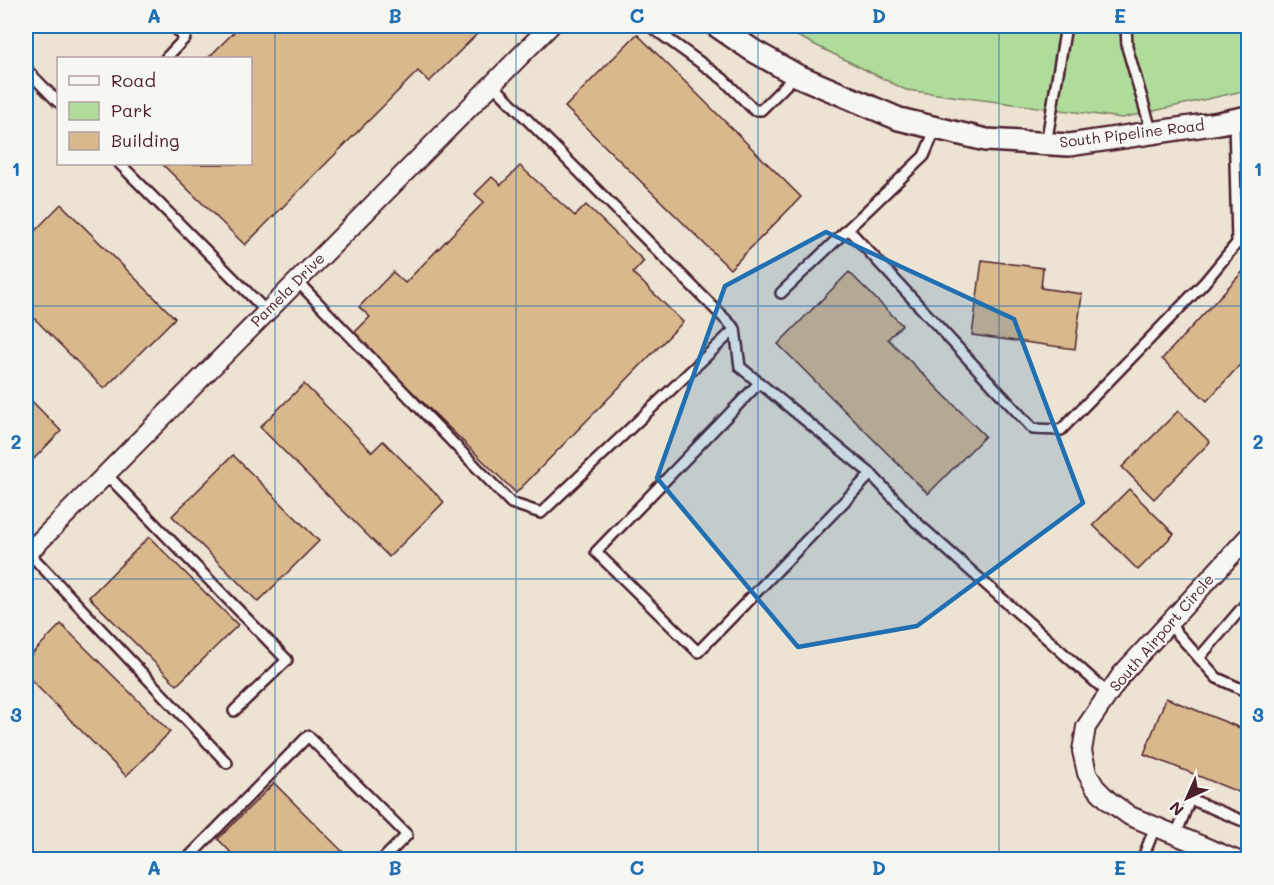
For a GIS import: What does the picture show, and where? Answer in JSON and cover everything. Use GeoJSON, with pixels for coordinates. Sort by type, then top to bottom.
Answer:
{"type":"FeatureCollection","features":[{"type":"Feature","properties":{"kind":"street","name":"Pamela Drive"},"geometry":{"type":"LineString","coordinates":[[27,554],[550,26]]}},
{"type":"Feature","properties":{"kind":"street","name":"South Pipeline Road"},"geometry":{"type":"LineString","coordinates":[[717,26],[752,50],[796,75],[899,119],[986,140],[1069,145],[1241,118]]}},
{"type":"Feature","properties":{"kind":"street","name":"South Airport Circle"},"geometry":{"type":"LineString","coordinates":[[1236,860],[1130,816],[1109,801],[1095,787],[1087,773],[1082,751],[1086,727],[1122,674],[1248,537]]}},
{"type":"Feature","properties":{"kind":"lane"},"geometry":{"type":"LineString","coordinates":[[167,57],[185,39],[173,26]]}},
{"type":"Feature","properties":{"kind":"lane"},"geometry":{"type":"LineString","coordinates":[[650,26],[723,79],[754,110],[761,110],[796,75]]}},
{"type":"Feature","properties":{"kind":"lane"},"geometry":{"type":"LineString","coordinates":[[934,26],[942,28],[953,26]]}},
{"type":"Feature","properties":{"kind":"lane"},"geometry":{"type":"LineString","coordinates":[[1046,144],[1066,26]]}},
{"type":"Feature","properties":{"kind":"lane"},"geometry":{"type":"LineString","coordinates":[[1126,26],[1127,47],[1152,133]]}},
{"type":"Feature","properties":{"kind":"lane"},"geometry":{"type":"LineString","coordinates":[[26,69],[57,101]]}},
{"type":"Feature","properties":{"kind":"lane"},"geometry":{"type":"LineString","coordinates":[[492,84],[735,329],[740,367],[871,474],[916,522],[1109,694]]}},
{"type":"Feature","properties":{"kind":"lane"},"geometry":{"type":"LineString","coordinates":[[848,229],[1033,429],[1061,430],[1204,283],[1237,243],[1241,118]]}},
{"type":"Feature","properties":{"kind":"lane"},"geometry":{"type":"LineString","coordinates":[[781,293],[924,156],[936,128]]}},
{"type":"Feature","properties":{"kind":"lane"},"geometry":{"type":"LineString","coordinates":[[121,165],[267,312]]}},
{"type":"Feature","properties":{"kind":"lane"},"geometry":{"type":"LineString","coordinates":[[297,281],[511,503],[541,513],[735,329]]}},
{"type":"Feature","properties":{"kind":"lane"},"geometry":{"type":"LineString","coordinates":[[759,383],[596,552],[698,652],[871,474]]}},
{"type":"Feature","properties":{"kind":"lane"},"geometry":{"type":"LineString","coordinates":[[106,474],[287,660],[234,711]]}},
{"type":"Feature","properties":{"kind":"lane"},"geometry":{"type":"LineString","coordinates":[[27,554],[227,763]]}},
{"type":"Feature","properties":{"kind":"lane"},"geometry":{"type":"LineString","coordinates":[[1199,658],[1248,601]]}},
{"type":"Feature","properties":{"kind":"lane"},"geometry":{"type":"LineString","coordinates":[[1169,624],[1217,678],[1248,692]]}},
{"type":"Feature","properties":{"kind":"lane"},"geometry":{"type":"LineString","coordinates":[[186,860],[308,736],[407,835],[382,860]]}},
{"type":"Feature","properties":{"kind":"lane"},"geometry":{"type":"LineString","coordinates":[[1176,835],[1190,798],[1248,823]]}},
{"type":"Feature","properties":{"kind":"lane"},"geometry":{"type":"LineString","coordinates":[[1142,860],[1155,827]]}},
{"type":"Feature","properties":{"kind":"highlighted area"},"geometry":{"type":"Polygon","coordinates":[[[826,232],[1014,319],[1083,503],[917,626],[798,647],[657,478],[725,286],[826,232]]]}},
{"type":"Feature","properties":{"kind":"green space"},"geometry":{"type":"Polygon","coordinates":[[[777,26],[1248,26],[1248,90],[1122,118],[906,90],[777,26]]]}},
{"type":"Feature","properties":{"kind":"building"},"geometry":{"type":"Polygon","coordinates":[[[240,26],[485,26],[429,82],[418,71],[245,245],[163,165],[252,165],[252,57],[209,57],[240,26]]]}},
{"type":"Feature","properties":{"kind":"building"},"geometry":{"type":"Polygon","coordinates":[[[637,34],[801,197],[730,269],[565,107],[637,34]]]}},
{"type":"Feature","properties":{"kind":"building"},"geometry":{"type":"Polygon","coordinates":[[[520,166],[575,216],[586,205],[644,261],[633,273],[683,322],[516,493],[353,334],[370,317],[359,307],[393,272],[405,283],[484,202],[475,194],[492,177],[501,185],[520,166]]]}},
{"type":"Feature","properties":{"kind":"building"},"geometry":{"type":"Polygon","coordinates":[[[61,204],[175,318],[104,389],[26,310],[26,240],[61,204]]]}},
{"type":"Feature","properties":{"kind":"building"},"geometry":{"type":"Polygon","coordinates":[[[982,260],[1043,268],[1041,288],[1082,294],[1075,349],[972,335],[982,260]]]}},
{"type":"Feature","properties":{"kind":"building"},"geometry":{"type":"Polygon","coordinates":[[[1248,266],[1248,356],[1207,401],[1162,359],[1248,266]]]}},
{"type":"Feature","properties":{"kind":"building"},"geometry":{"type":"Polygon","coordinates":[[[849,272],[902,325],[888,339],[985,436],[928,494],[778,344],[849,272]]]}},
{"type":"Feature","properties":{"kind":"building"},"geometry":{"type":"Polygon","coordinates":[[[304,384],[372,452],[383,441],[444,502],[389,557],[260,427],[304,384]]]}},
{"type":"Feature","properties":{"kind":"building"},"geometry":{"type":"Polygon","coordinates":[[[26,395],[61,431],[26,467],[26,395]]]}},
{"type":"Feature","properties":{"kind":"building"},"geometry":{"type":"Polygon","coordinates":[[[1178,411],[1210,442],[1154,499],[1122,467],[1178,411]]]}},
{"type":"Feature","properties":{"kind":"building"},"geometry":{"type":"Polygon","coordinates":[[[233,455],[319,541],[258,602],[172,516],[233,455]]]}},
{"type":"Feature","properties":{"kind":"building"},"geometry":{"type":"Polygon","coordinates":[[[1129,489],[1174,534],[1138,570],[1093,525],[1129,489]]]}},
{"type":"Feature","properties":{"kind":"building"},"geometry":{"type":"Polygon","coordinates":[[[149,537],[238,625],[177,685],[89,597],[149,537]]]}},
{"type":"Feature","properties":{"kind":"building"},"geometry":{"type":"Polygon","coordinates":[[[61,624],[170,732],[126,776],[26,675],[26,660],[61,624]]]}},
{"type":"Feature","properties":{"kind":"building"},"geometry":{"type":"Polygon","coordinates":[[[1166,698],[1248,731],[1248,796],[1144,754],[1166,698]]]}},
{"type":"Feature","properties":{"kind":"building"},"geometry":{"type":"Polygon","coordinates":[[[274,783],[347,856],[344,860],[238,860],[218,839],[274,783]]]}}]}
